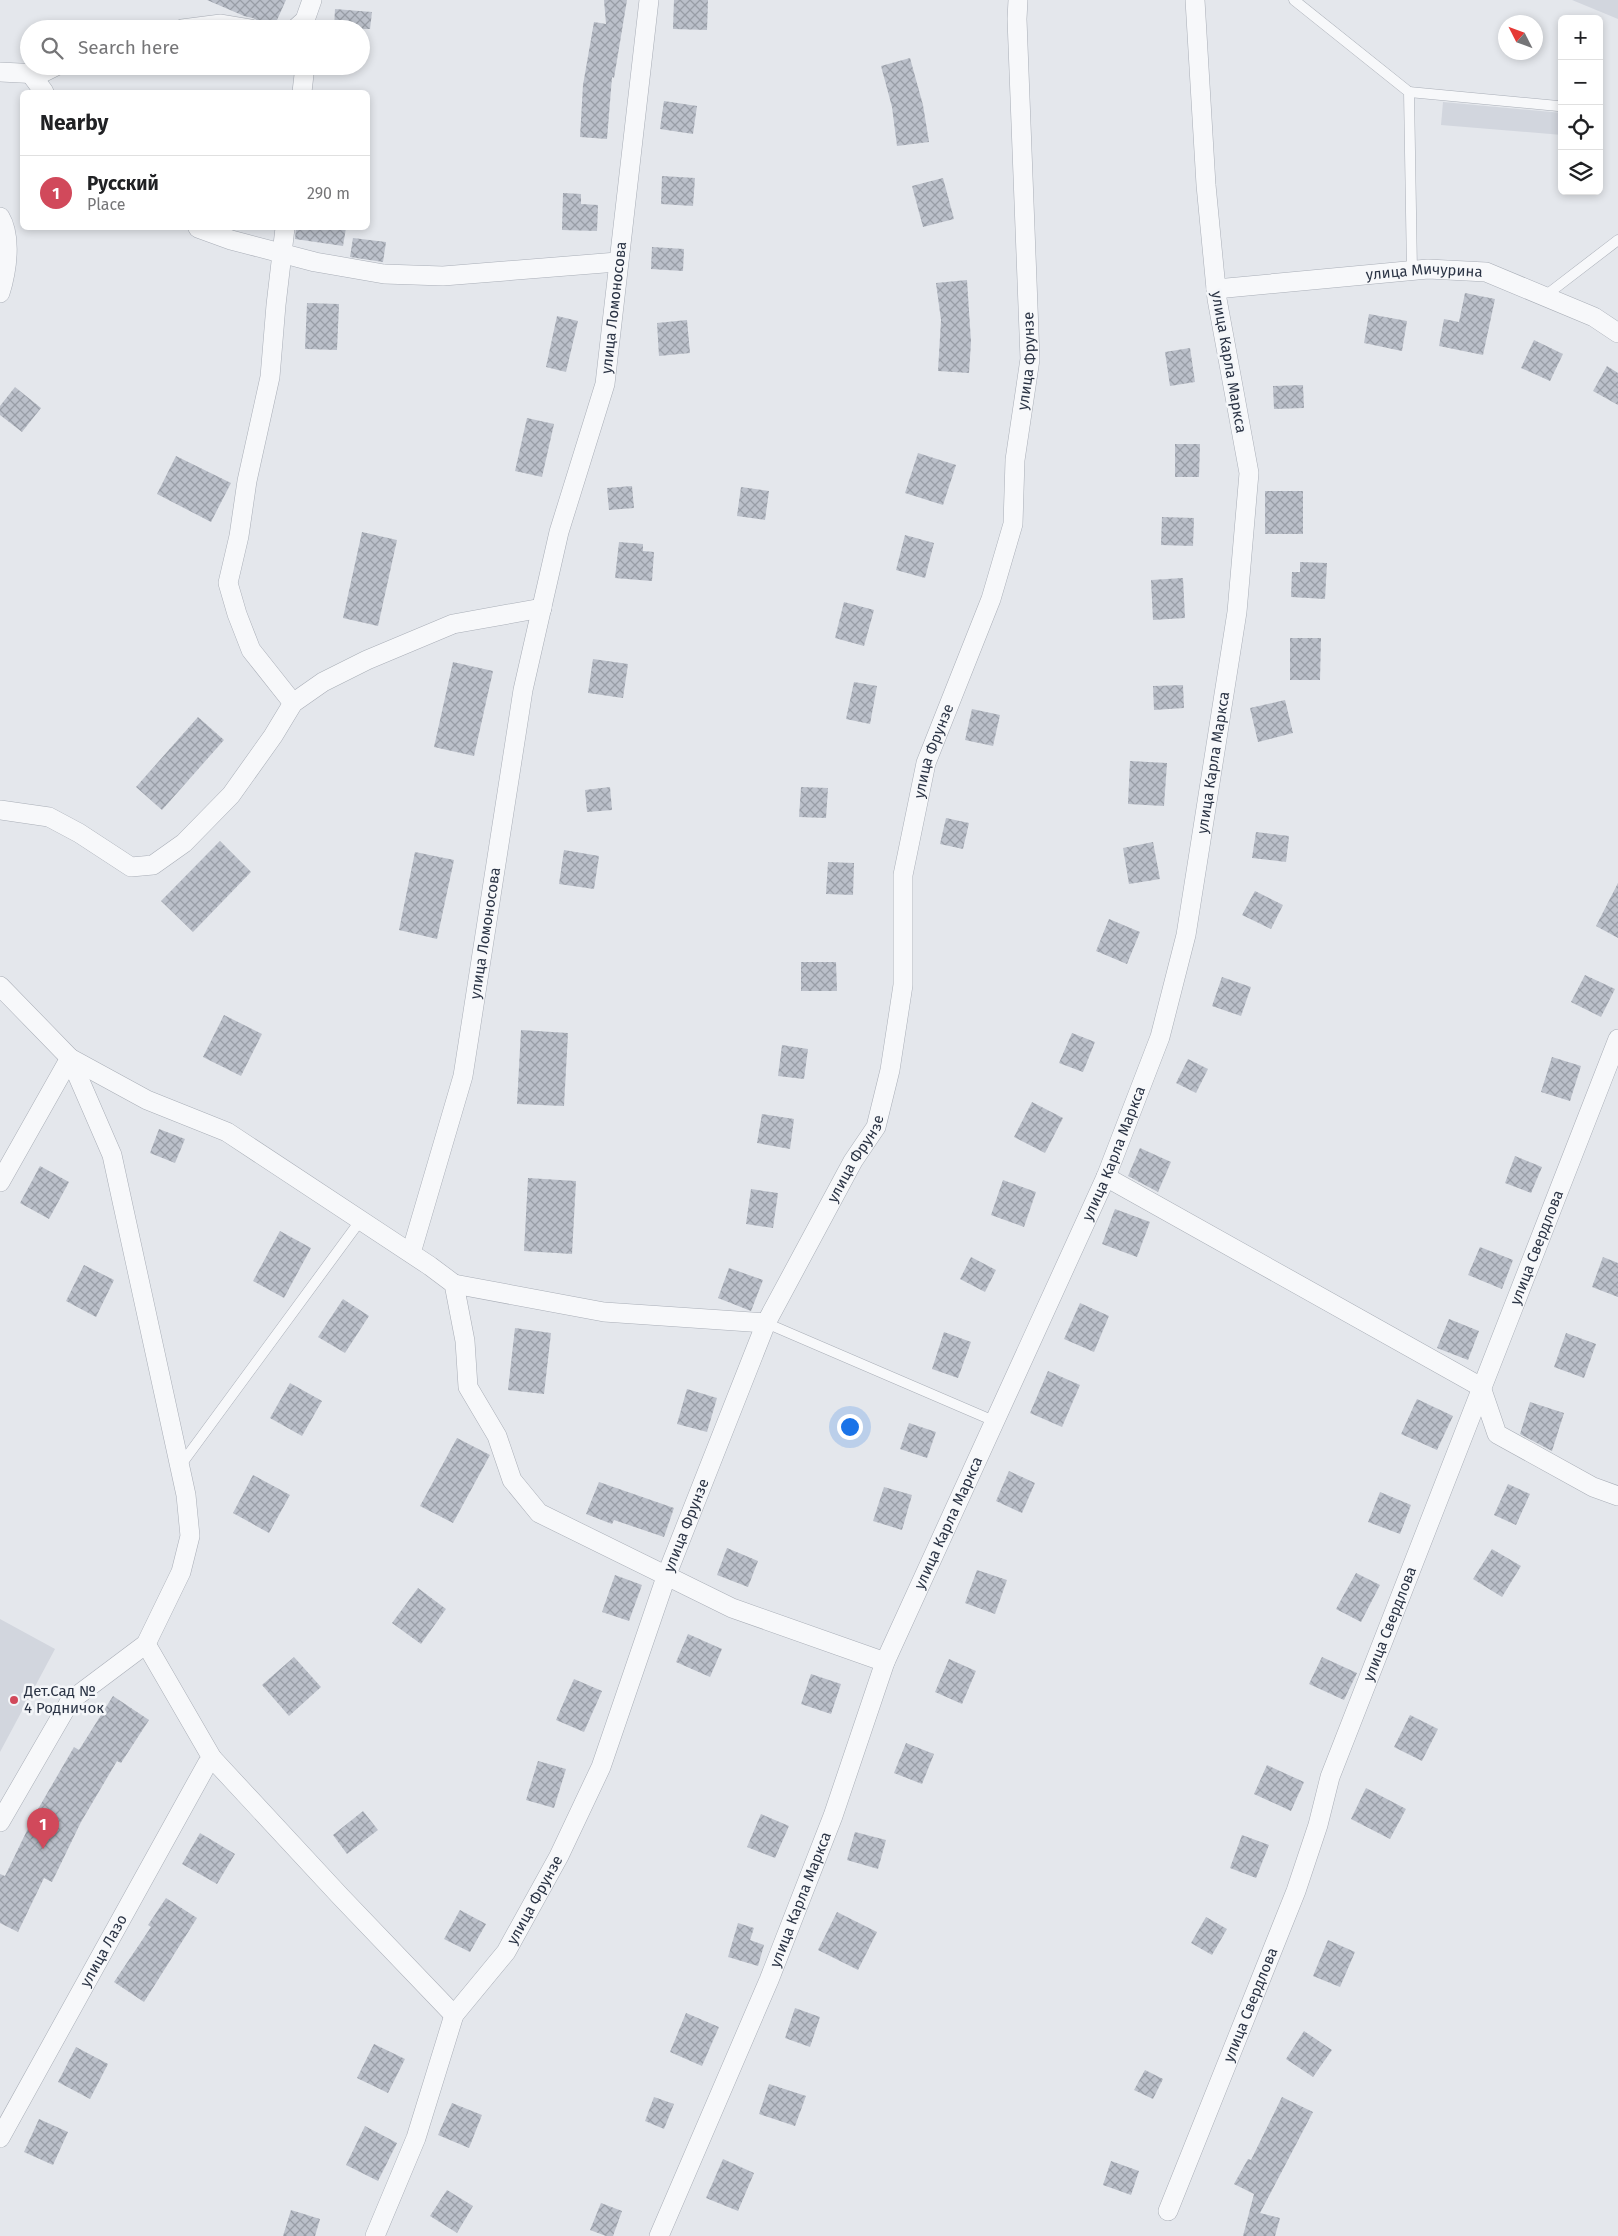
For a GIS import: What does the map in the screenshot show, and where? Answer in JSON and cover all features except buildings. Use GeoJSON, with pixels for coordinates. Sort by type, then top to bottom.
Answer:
{"type":"FeatureCollection","features":[{"type":"Feature","properties":{"kind":"street"},"geometry":{"type":"LineString","coordinates":[[304,20],[312,0]]}},
{"type":"Feature","properties":{"kind":"street","name":"улица Ломоносова"},"geometry":{"type":"LineString","coordinates":[[411,1253],[463,1076],[523,690],[559,532],[605,384],[617,262],[649,0]]}},
{"type":"Feature","properties":{"kind":"street","name":"улица Фрунзе"},"geometry":{"type":"LineString","coordinates":[[374,2236],[416,2138],[454,2014],[506,1952],[559,1856],[601,1767],[667,1574],[766,1323],[853,1161],[876,1127],[890,1070],[902,985],[903,875],[926,763],[991,599],[1013,524],[1015,460],[1030,359],[1017,19],[1018,0]]}},
{"type":"Feature","properties":{"kind":"street","name":"улица Карла Маркса"},"geometry":{"type":"LineString","coordinates":[[659,2236],[769,1980],[833,1816],[885,1662],[1106,1177],[1160,1037],[1186,935],[1236,612],[1249,473],[1216,289],[1206,185],[1195,0]]}},
{"type":"Feature","properties":{"kind":"street"},"geometry":{"type":"LineString","coordinates":[[0,72],[20,73]]}},
{"type":"Feature","properties":{"kind":"street"},"geometry":{"type":"LineString","coordinates":[[31,75],[43,90]]}},
{"type":"Feature","properties":{"kind":"street"},"geometry":{"type":"LineString","coordinates":[[302,90],[304,75]]}},
{"type":"Feature","properties":{"kind":"street"},"geometry":{"type":"LineString","coordinates":[[0,216],[5,225],[7,258],[0,293]]}},
{"type":"Feature","properties":{"kind":"street"},"geometry":{"type":"LineString","coordinates":[[204,230],[231,240],[315,262],[384,274],[443,276],[617,262]]}},
{"type":"Feature","properties":{"kind":"street"},"geometry":{"type":"LineString","coordinates":[[285,230],[270,378],[247,481],[239,536],[228,583],[237,614],[252,650],[293,703]]}},
{"type":"Feature","properties":{"kind":"street","name":"улица Мичурина"},"geometry":{"type":"LineString","coordinates":[[1216,289],[1412,270],[1486,272],[1594,317],[1618,333]]}},
{"type":"Feature","properties":{"kind":"street"},"geometry":{"type":"LineString","coordinates":[[0,810],[49,817],[79,833],[131,867],[153,865],[184,843],[230,796],[273,736],[293,703],[323,682],[367,660],[453,624],[542,608]]}},
{"type":"Feature","properties":{"kind":"street"},"geometry":{"type":"LineString","coordinates":[[0,986],[70,1058],[147,1100],[227,1132],[411,1253],[454,1284],[604,1312],[766,1323]]}},
{"type":"Feature","properties":{"kind":"street","name":"улица Свердлова"},"geometry":{"type":"LineString","coordinates":[[1168,2212],[1296,1891],[1318,1825],[1330,1778],[1618,1039]]}},
{"type":"Feature","properties":{"kind":"street"},"geometry":{"type":"LineString","coordinates":[[0,1182],[70,1058]]}},
{"type":"Feature","properties":{"kind":"street"},"geometry":{"type":"LineString","coordinates":[[0,1822],[70,1701],[146,1644],[181,1572],[190,1536],[186,1495],[112,1155],[70,1058]]}},
{"type":"Feature","properties":{"kind":"street"},"geometry":{"type":"LineString","coordinates":[[1106,1177],[1481,1387],[1496,1434],[1593,1486],[1618,1496]]}},
{"type":"Feature","properties":{"kind":"street"},"geometry":{"type":"LineString","coordinates":[[454,1284],[465,1341],[468,1387],[497,1436],[512,1480],[539,1513],[590,1540],[667,1574],[732,1608],[885,1662]]}},
{"type":"Feature","properties":{"kind":"street"},"geometry":{"type":"LineString","coordinates":[[146,1644],[210,1761],[454,2014]]}},
{"type":"Feature","properties":{"kind":"street","name":"улица Лазо"},"geometry":{"type":"LineString","coordinates":[[0,2138],[210,1761]]}},
{"type":"Feature","properties":{"kind":"lane"},"geometry":{"type":"LineString","coordinates":[[1294,0],[1409,92],[1558,106]]}},
{"type":"Feature","properties":{"kind":"lane"},"geometry":{"type":"LineString","coordinates":[[1409,92],[1412,270]]}},
{"type":"Feature","properties":{"kind":"lane"},"geometry":{"type":"LineString","coordinates":[[1545,296],[1618,240]]}},
{"type":"Feature","properties":{"kind":"lane"},"geometry":{"type":"LineString","coordinates":[[180,1467],[360,1221]]}},
{"type":"Feature","properties":{"kind":"lane"},"geometry":{"type":"LineString","coordinates":[[766,1323],[994,1420]]}},
{"type":"Feature","properties":{"kind":"shaded area"},"geometry":{"type":"Polygon","coordinates":[[[1572,0],[1618,0],[1618,19],[1572,0]]]}},
{"type":"Feature","properties":{"kind":"shaded area"},"geometry":{"type":"Polygon","coordinates":[[[1443,102],[1558,113],[1558,135],[1441,125],[1443,102]]]}},
{"type":"Feature","properties":{"kind":"shaded area","name":"Дет.Сад № 4 Родничок"},"geometry":{"type":"Polygon","coordinates":[[[0,1619],[55,1649],[0,1752],[0,1619]]]}},
{"type":"Feature","properties":{"kind":"place","name":"Дет.Сад № 4 Родничок"},"geometry":{"type":"Point","coordinates":[14,1700]}},
{"type":"Feature","properties":{"kind":"place","name":"Русский"},"geometry":{"type":"Point","coordinates":[43,1849]}}]}
